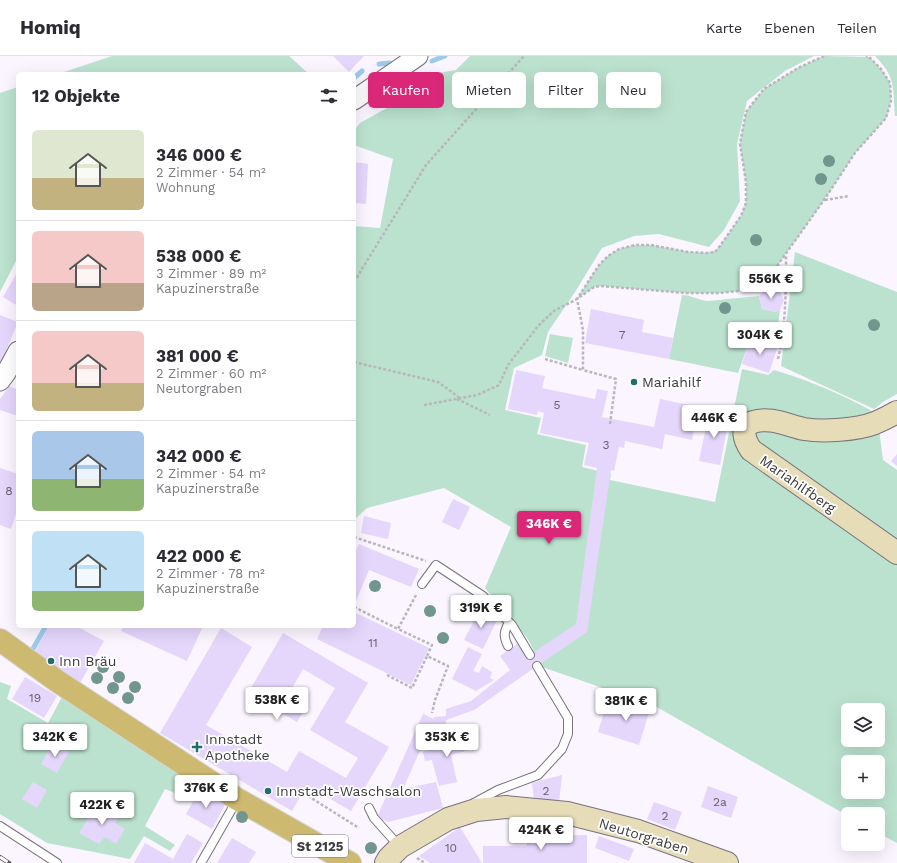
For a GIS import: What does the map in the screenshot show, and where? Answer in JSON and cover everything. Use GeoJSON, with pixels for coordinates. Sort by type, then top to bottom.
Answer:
{"type":"FeatureCollection","features":[{"type":"Feature","properties":{"kind":"main road","name":"Mariahilfberg"},"geometry":{"type":"LineString","coordinates":[[897,412],[873,424],[838,431],[805,429],[772,421],[760,420],[752,422],[747,427],[743,435],[745,442],[751,450],[897,553]]}},
{"type":"Feature","properties":{"kind":"main road","name":"St 2125"},"geometry":{"type":"LineString","coordinates":[[0,640],[57,681],[237,799],[350,863]]}},
{"type":"Feature","properties":{"kind":"main road","name":"Neutorgraben"},"geometry":{"type":"LineString","coordinates":[[386,863],[400,847],[448,819],[476,810],[506,807],[567,813],[638,831],[727,863]]}},
{"type":"Feature","properties":{"kind":"street"},"geometry":{"type":"LineString","coordinates":[[356,99],[418,56]]}},
{"type":"Feature","properties":{"kind":"street"},"geometry":{"type":"LineString","coordinates":[[0,381],[16,355]]}},
{"type":"Feature","properties":{"kind":"lane"},"geometry":{"type":"LineString","coordinates":[[422,584],[436,564],[483,596],[509,622],[530,655]]}},
{"type":"Feature","properties":{"kind":"lane"},"geometry":{"type":"LineString","coordinates":[[508,646],[504,638],[504,631],[509,622]]}},
{"type":"Feature","properties":{"kind":"lane"},"geometry":{"type":"LineString","coordinates":[[448,819],[498,790],[538,775],[562,749],[568,734],[568,718],[537,666]]}},
{"type":"Feature","properties":{"kind":"lane"},"geometry":{"type":"LineString","coordinates":[[201,863],[237,799]]}},
{"type":"Feature","properties":{"kind":"lane"},"geometry":{"type":"LineString","coordinates":[[369,808],[374,818],[400,847]]}},
{"type":"Feature","properties":{"kind":"lane"},"geometry":{"type":"LineString","coordinates":[[0,826],[57,863]]}},
{"type":"Feature","properties":{"kind":"path"},"geometry":{"type":"LineString","coordinates":[[356,279],[426,165],[524,56]]}},
{"type":"Feature","properties":{"kind":"path"},"geometry":{"type":"LineString","coordinates":[[583,370],[583,330],[577,299],[599,265],[608,256],[619,249],[635,245],[651,245],[707,254],[714,252],[720,246],[741,216],[746,203],[746,182],[740,144],[746,112],[764,89],[798,68],[824,56]]}},
{"type":"Feature","properties":{"kind":"path"},"geometry":{"type":"LineString","coordinates":[[424,405],[477,395],[499,385],[508,365],[538,326],[554,311],[577,299],[594,287],[601,286],[686,293],[718,293],[739,291],[759,283],[772,273],[786,255],[855,153],[886,118],[891,101],[890,82],[877,65],[866,56]]}},
{"type":"Feature","properties":{"kind":"path"},"geometry":{"type":"LineString","coordinates":[[824,200],[849,196]]}},
{"type":"Feature","properties":{"kind":"path"},"geometry":{"type":"LineString","coordinates":[[778,359],[782,342],[786,255]]}},
{"type":"Feature","properties":{"kind":"path"},"geometry":{"type":"LineString","coordinates":[[545,359],[616,379],[610,424]]}},
{"type":"Feature","properties":{"kind":"path"},"geometry":{"type":"LineString","coordinates":[[356,362],[438,382],[461,398]]}},
{"type":"Feature","properties":{"kind":"path"},"geometry":{"type":"LineString","coordinates":[[456,399],[490,415]]}},
{"type":"Feature","properties":{"kind":"path"},"geometry":{"type":"LineString","coordinates":[[356,538],[436,564]]}},
{"type":"Feature","properties":{"kind":"path"},"geometry":{"type":"LineString","coordinates":[[398,629],[422,584]]}},
{"type":"Feature","properties":{"kind":"path"},"geometry":{"type":"LineString","coordinates":[[356,608],[432,645],[412,688],[387,675]]}},
{"type":"Feature","properties":{"kind":"path"},"geometry":{"type":"LineString","coordinates":[[427,656],[448,666],[434,700],[432,713]]}},
{"type":"Feature","properties":{"kind":"path"},"geometry":{"type":"LineString","coordinates":[[308,796],[359,828]]}},
{"type":"Feature","properties":{"kind":"green space"},"geometry":{"type":"Polygon","coordinates":[[[112,56],[289,56],[307,72],[64,72],[112,56]]]}},
{"type":"Feature","properties":{"kind":"green space"},"geometry":{"type":"Polygon","coordinates":[[[470,56],[814,56],[785,71],[747,101],[737,144],[740,201],[724,230],[709,247],[659,234],[634,236],[602,248],[548,332],[542,355],[514,368],[505,410],[541,418],[537,434],[586,445],[582,467],[611,474],[610,480],[715,502],[742,369],[768,375],[774,370],[787,374],[840,395],[877,414],[883,460],[897,470],[897,843],[885,837],[885,807],[841,807],[841,812],[655,706],[542,667],[528,639],[485,588],[511,527],[444,488],[367,508],[356,518],[356,226],[380,228],[393,159],[356,146],[356,128],[360,123],[387,108],[444,108],[444,72],[456,70],[470,56]]]}},
{"type":"Feature","properties":{"kind":"green space"},"geometry":{"type":"Polygon","coordinates":[[[824,56],[869,57],[881,69],[890,83],[891,101],[886,118],[855,153],[824,200],[772,273],[759,283],[739,291],[718,293],[686,293],[601,286],[594,287],[577,299],[599,265],[608,256],[619,249],[635,245],[651,245],[688,252],[707,253],[715,251],[741,216],[746,203],[746,182],[740,144],[746,112],[764,89],[798,68],[824,56]]]}},
{"type":"Feature","properties":{"kind":"green space"},"geometry":{"type":"Polygon","coordinates":[[[875,56],[897,56],[897,116],[895,116],[893,90],[890,77],[882,63],[875,56]]]}},
{"type":"Feature","properties":{"kind":"green space"},"geometry":{"type":"Polygon","coordinates":[[[16,88],[16,261],[0,292],[0,93],[16,88]]]}},
{"type":"Feature","properties":{"kind":"green space"},"geometry":{"type":"Polygon","coordinates":[[[795,252],[897,292],[897,394],[874,409],[781,366],[795,252]]]}},
{"type":"Feature","properties":{"kind":"green space"},"geometry":{"type":"Polygon","coordinates":[[[682,295],[708,301],[759,296],[762,309],[775,312],[780,310],[775,348],[750,340],[738,373],[669,359],[682,295]]]}},
{"type":"Feature","properties":{"kind":"green space"},"geometry":{"type":"Polygon","coordinates":[[[550,334],[573,338],[568,363],[545,356],[550,334]]]}},
{"type":"Feature","properties":{"kind":"green space"},"geometry":{"type":"Polygon","coordinates":[[[0,682],[11,686],[7,699],[48,723],[63,695],[197,784],[190,799],[165,789],[145,826],[175,845],[170,851],[144,836],[130,859],[47,843],[0,814],[0,682]]]}},
{"type":"Feature","properties":{"kind":"building"},"geometry":{"type":"Polygon","coordinates":[[[333,56],[364,56],[349,72],[333,56]]]}},
{"type":"Feature","properties":{"kind":"building"},"geometry":{"type":"Polygon","coordinates":[[[356,162],[368,164],[366,204],[356,203],[356,162]]]}},
{"type":"Feature","properties":{"kind":"building"},"geometry":{"type":"Polygon","coordinates":[[[16,274],[16,305],[3,297],[16,274]]]}},
{"type":"Feature","properties":{"kind":"building"},"geometry":{"type":"Polygon","coordinates":[[[767,288],[779,290],[784,300],[780,310],[775,312],[762,309],[759,296],[767,288]]]}},
{"type":"Feature","properties":{"kind":"building"},"geometry":{"type":"Polygon","coordinates":[[[591,309],[644,320],[642,332],[673,338],[669,359],[585,343],[591,309]]]}},
{"type":"Feature","properties":{"kind":"building"},"geometry":{"type":"Polygon","coordinates":[[[0,315],[16,321],[16,327],[0,365],[0,315]]]}},
{"type":"Feature","properties":{"kind":"building"},"geometry":{"type":"Polygon","coordinates":[[[750,340],[777,349],[769,373],[742,364],[750,340]]]}},
{"type":"Feature","properties":{"kind":"building"},"geometry":{"type":"Polygon","coordinates":[[[516,370],[545,376],[542,388],[595,399],[597,389],[608,391],[602,417],[654,427],[660,399],[698,407],[692,440],[665,434],[662,449],[625,441],[624,448],[619,447],[614,471],[611,470],[587,632],[474,710],[446,720],[446,727],[430,728],[403,789],[436,782],[443,808],[388,822],[377,817],[423,714],[434,719],[434,717],[446,716],[446,709],[471,701],[510,670],[500,656],[518,643],[528,656],[576,624],[597,468],[584,465],[589,443],[540,433],[544,413],[538,411],[537,415],[508,409],[516,370]]]}},
{"type":"Feature","properties":{"kind":"building"},"geometry":{"type":"Polygon","coordinates":[[[9,386],[16,389],[16,415],[0,410],[0,399],[9,386]]]}},
{"type":"Feature","properties":{"kind":"building"},"geometry":{"type":"Polygon","coordinates":[[[709,413],[729,418],[720,465],[699,461],[709,413]]]}},
{"type":"Feature","properties":{"kind":"building"},"geometry":{"type":"Polygon","coordinates":[[[897,454],[897,466],[891,461],[897,454]]]}},
{"type":"Feature","properties":{"kind":"building"},"geometry":{"type":"Polygon","coordinates":[[[0,468],[16,473],[16,514],[11,529],[0,525],[0,468]]]}},
{"type":"Feature","properties":{"kind":"building"},"geometry":{"type":"Polygon","coordinates":[[[453,499],[470,507],[459,530],[442,522],[453,499]]]}},
{"type":"Feature","properties":{"kind":"building"},"geometry":{"type":"Polygon","coordinates":[[[364,516],[391,523],[388,539],[361,533],[364,516]]]}},
{"type":"Feature","properties":{"kind":"building"},"geometry":{"type":"Polygon","coordinates":[[[359,544],[419,569],[411,587],[369,570],[356,601],[356,550],[359,544]]]}},
{"type":"Feature","properties":{"kind":"building"},"geometry":{"type":"Polygon","coordinates":[[[480,609],[498,618],[483,649],[464,640],[480,609]]]}},
{"type":"Feature","properties":{"kind":"building"},"geometry":{"type":"Polygon","coordinates":[[[356,613],[429,648],[411,685],[317,639],[322,628],[356,628],[356,613]]]}},
{"type":"Feature","properties":{"kind":"building"},"geometry":{"type":"Polygon","coordinates":[[[48,628],[80,628],[104,641],[80,683],[32,657],[48,628]]]}},
{"type":"Feature","properties":{"kind":"building"},"geometry":{"type":"Polygon","coordinates":[[[122,628],[202,628],[187,661],[121,631],[122,628]]]}},
{"type":"Feature","properties":{"kind":"building"},"geometry":{"type":"Polygon","coordinates":[[[221,628],[252,647],[206,725],[287,772],[299,751],[346,778],[358,758],[310,730],[335,688],[303,669],[291,690],[309,701],[297,722],[248,693],[283,633],[368,683],[345,722],[389,747],[351,811],[307,785],[292,811],[160,733],[221,628]]]}},
{"type":"Feature","properties":{"kind":"building"},"geometry":{"type":"Polygon","coordinates":[[[468,647],[482,654],[473,671],[479,673],[482,666],[492,672],[490,678],[494,680],[476,691],[452,679],[468,647]]]}},
{"type":"Feature","properties":{"kind":"building"},"geometry":{"type":"Polygon","coordinates":[[[25,677],[57,696],[44,718],[12,699],[25,677]]]}},
{"type":"Feature","properties":{"kind":"building"},"geometry":{"type":"Polygon","coordinates":[[[625,698],[651,706],[639,745],[598,732],[605,709],[620,714],[625,698]]]}},
{"type":"Feature","properties":{"kind":"building"},"geometry":{"type":"Polygon","coordinates":[[[470,736],[473,749],[451,755],[457,782],[439,786],[432,760],[425,761],[423,752],[430,750],[429,745],[470,736]]]}},
{"type":"Feature","properties":{"kind":"building"},"geometry":{"type":"Polygon","coordinates":[[[53,743],[69,752],[57,773],[41,764],[53,743]]]}},
{"type":"Feature","properties":{"kind":"building"},"geometry":{"type":"Polygon","coordinates":[[[562,775],[559,803],[534,799],[532,783],[562,775]]]}},
{"type":"Feature","properties":{"kind":"building"},"geometry":{"type":"Polygon","coordinates":[[[33,782],[47,790],[37,808],[22,799],[33,782]]]}},
{"type":"Feature","properties":{"kind":"building"},"geometry":{"type":"Polygon","coordinates":[[[708,786],[738,797],[731,818],[701,807],[708,786]]]}},
{"type":"Feature","properties":{"kind":"building"},"geometry":{"type":"Polygon","coordinates":[[[200,789],[226,803],[212,829],[186,814],[200,789]]]}},
{"type":"Feature","properties":{"kind":"building"},"geometry":{"type":"Polygon","coordinates":[[[654,802],[682,812],[675,830],[647,819],[654,802]]]}},
{"type":"Feature","properties":{"kind":"building"},"geometry":{"type":"Polygon","coordinates":[[[97,804],[120,816],[115,823],[125,829],[116,844],[105,837],[99,844],[79,833],[97,804]]]}},
{"type":"Feature","properties":{"kind":"building"},"geometry":{"type":"Polygon","coordinates":[[[460,827],[482,863],[430,863],[419,856],[460,827]]]}},
{"type":"Feature","properties":{"kind":"building"},"geometry":{"type":"Polygon","coordinates":[[[187,834],[203,843],[191,863],[134,863],[145,843],[173,859],[187,834]]]}},
{"type":"Feature","properties":{"kind":"building"},"geometry":{"type":"Polygon","coordinates":[[[587,835],[587,863],[483,863],[483,846],[527,846],[526,836],[587,835]]]}},
{"type":"Feature","properties":{"kind":"building"},"geometry":{"type":"Polygon","coordinates":[[[599,836],[634,849],[629,861],[595,848],[599,836]]]}},
{"type":"Feature","properties":{"kind":"building"},"geometry":{"type":"Polygon","coordinates":[[[232,838],[256,852],[249,863],[217,863],[232,838]]]}},
{"type":"Feature","properties":{"kind":"waterway"},"geometry":{"type":"LineString","coordinates":[[432,61],[445,56]]}},
{"type":"Feature","properties":{"kind":"waterway"},"geometry":{"type":"LineString","coordinates":[[379,64],[390,63]]}},
{"type":"Feature","properties":{"kind":"waterway"},"geometry":{"type":"LineString","coordinates":[[356,76],[362,71]]}},
{"type":"Feature","properties":{"kind":"waterway"},"geometry":{"type":"LineString","coordinates":[[30,654],[45,628]]}},
{"type":"Feature","properties":{"kind":"railway"},"geometry":{"type":"LineString","coordinates":[[0,857],[9,863]]}},
{"type":"Feature","properties":{"kind":"place","name":"Mariahilf"},"geometry":{"type":"Point","coordinates":[634,382]}},
{"type":"Feature","properties":{"kind":"place","name":"Inn Bräu"},"geometry":{"type":"Point","coordinates":[51,661]}},
{"type":"Feature","properties":{"kind":"place","name":"Innstadt Apotheke"},"geometry":{"type":"Point","coordinates":[197,747]}},
{"type":"Feature","properties":{"kind":"place","name":"Innstadt-Waschsalon"},"geometry":{"type":"Point","coordinates":[268,791]}}]}
